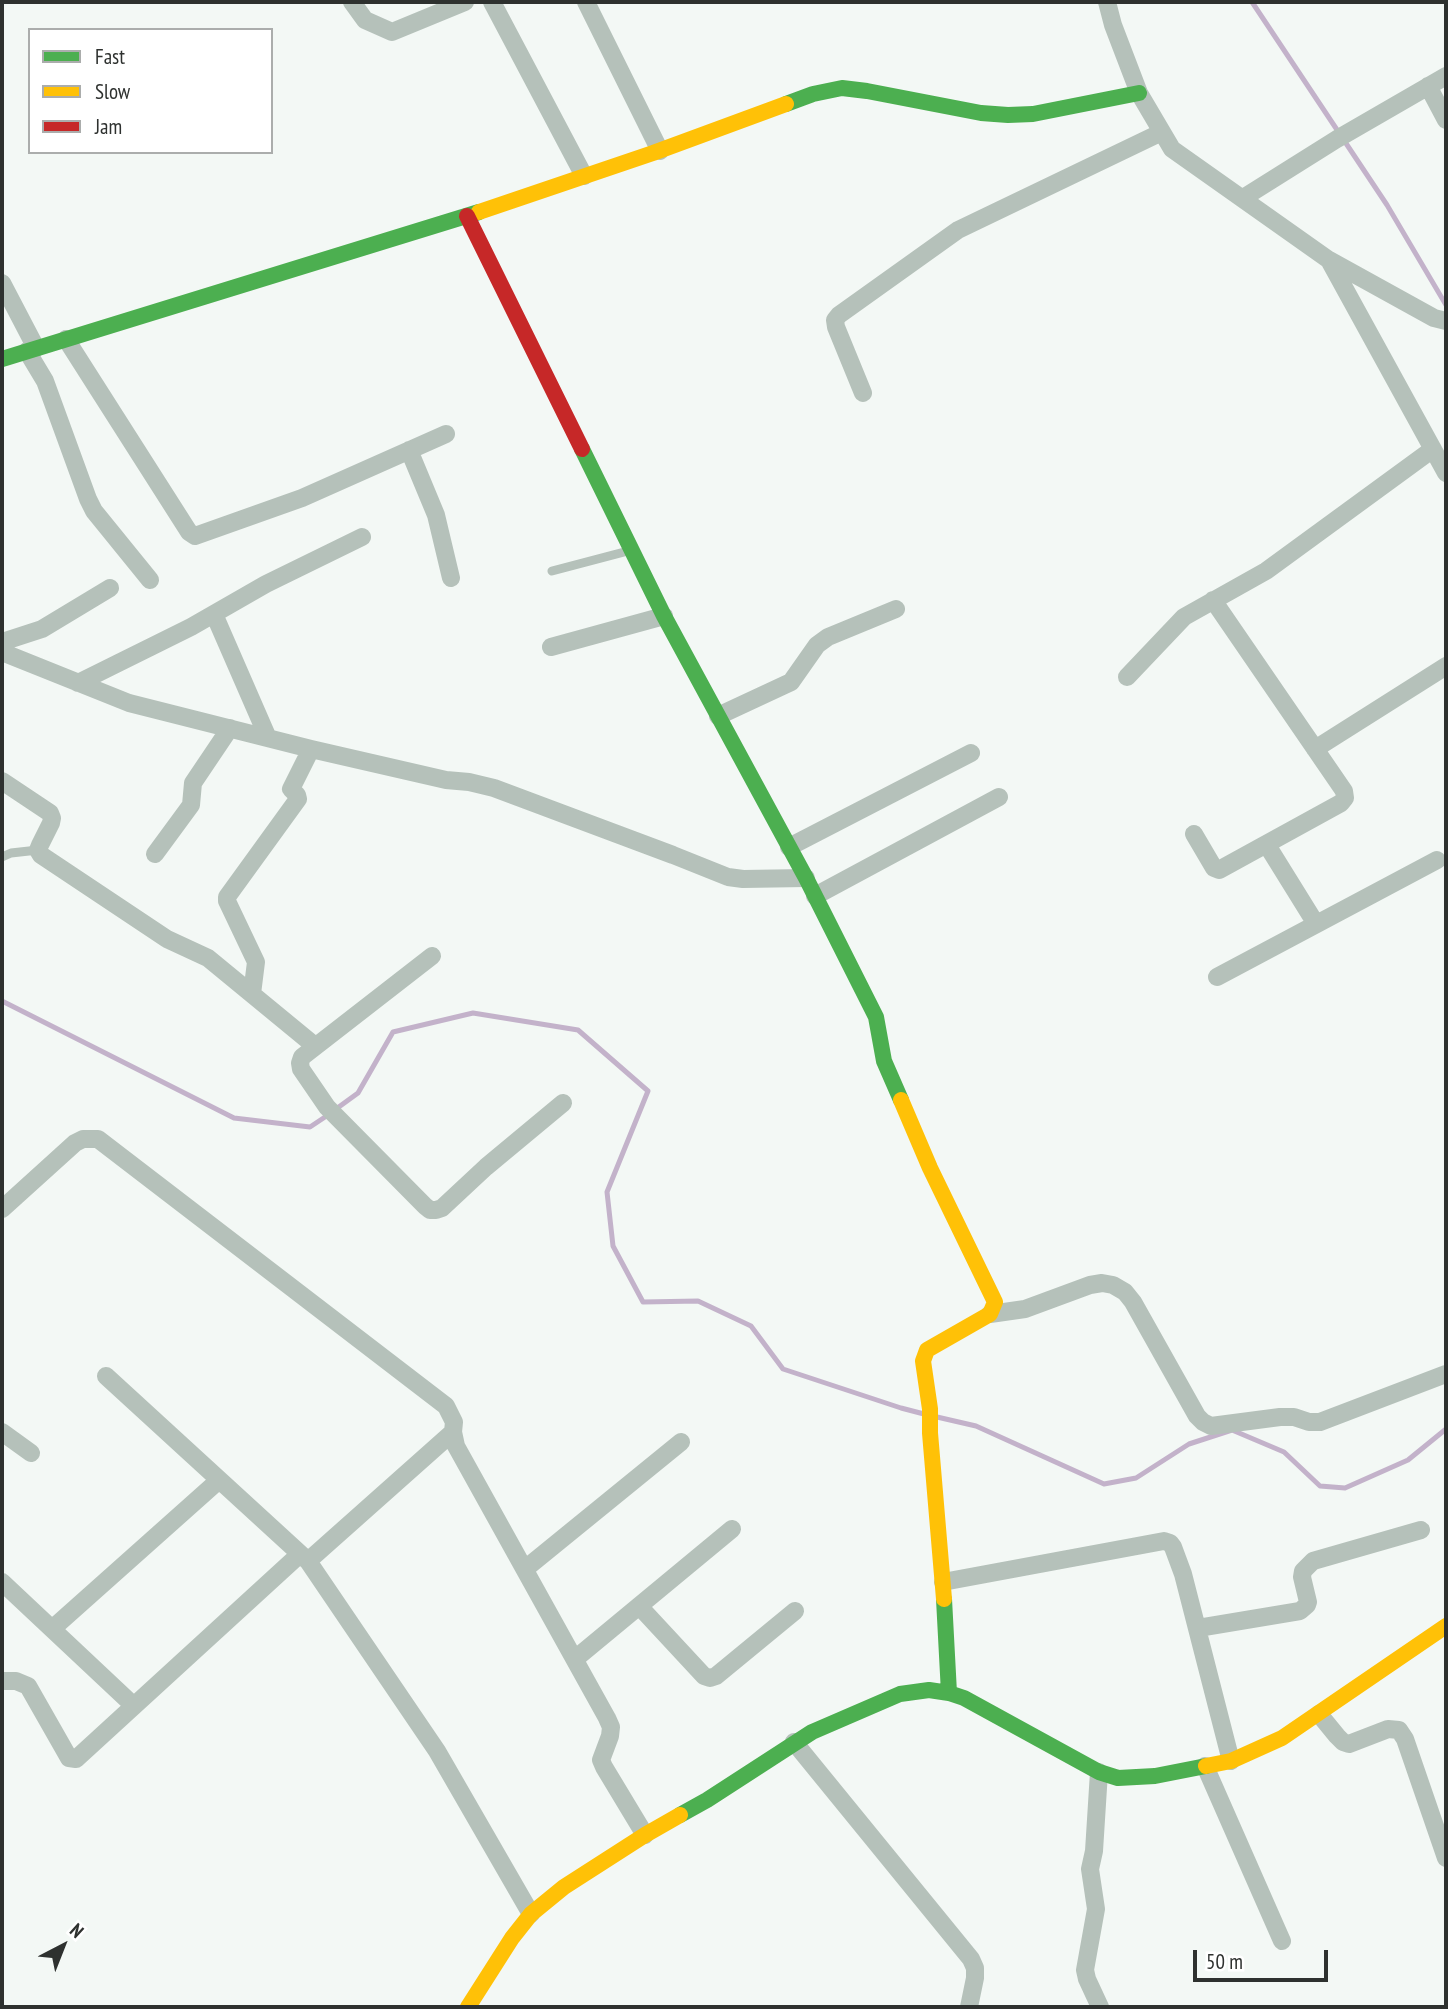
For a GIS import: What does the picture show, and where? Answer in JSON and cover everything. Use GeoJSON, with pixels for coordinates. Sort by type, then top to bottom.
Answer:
{"type":"FeatureCollection","features":[{"type":"Feature","properties":{"kind":"street"},"geometry":{"type":"LineString","coordinates":[[352,2],[365,20],[392,32],[465,2]]}},
{"type":"Feature","properties":{"kind":"street"},"geometry":{"type":"LineString","coordinates":[[492,2],[584,176]]}},
{"type":"Feature","properties":{"kind":"street"},"geometry":{"type":"LineString","coordinates":[[586,2],[660,150]]}},
{"type":"Feature","properties":{"kind":"street"},"geometry":{"type":"LineString","coordinates":[[1107,2],[1139,93],[1172,149],[1329,260],[1440,320]]}},
{"type":"Feature","properties":{"kind":"street"},"geometry":{"type":"LineString","coordinates":[[1243,198],[1342,136],[1446,76]]}},
{"type":"Feature","properties":{"kind":"street"},"geometry":{"type":"LineString","coordinates":[[1428,86],[1446,120]]}},
{"type":"Feature","properties":{"kind":"street"},"geometry":{"type":"LineString","coordinates":[[2,359],[467,216],[813,94],[842,88],[981,113],[1008,115],[1033,114],[1139,93]]}},
{"type":"Feature","properties":{"kind":"street"},"geometry":{"type":"LineString","coordinates":[[863,393],[836,327],[835,320],[839,314],[958,230],[1162,132]]}},
{"type":"Feature","properties":{"kind":"street"},"geometry":{"type":"LineString","coordinates":[[467,216],[664,616],[806,878],[876,1017],[884,1061],[930,1168],[995,1302],[995,1308],[990,1314],[927,1350],[923,1361],[930,1409],[949,1693]]}},
{"type":"Feature","properties":{"kind":"street"},"geometry":{"type":"LineString","coordinates":[[1329,260],[1446,473]]}},
{"type":"Feature","properties":{"kind":"street"},"geometry":{"type":"LineString","coordinates":[[2,284],[45,381],[88,499],[94,511],[150,580]]}},
{"type":"Feature","properties":{"kind":"street"},"geometry":{"type":"LineString","coordinates":[[66,339],[189,532],[195,536],[302,498],[446,434]]}},
{"type":"Feature","properties":{"kind":"street"},"geometry":{"type":"LineString","coordinates":[[1127,677],[1184,617],[1266,571],[1433,449]]}},
{"type":"Feature","properties":{"kind":"street"},"geometry":{"type":"LineString","coordinates":[[410,450],[436,515],[451,578]]}},
{"type":"Feature","properties":{"kind":"street"},"geometry":{"type":"LineString","coordinates":[[78,683],[362,537]]}},
{"type":"Feature","properties":{"kind":"street"},"geometry":{"type":"LineString","coordinates":[[2,642],[42,629],[110,588]]}},
{"type":"Feature","properties":{"kind":"street"},"geometry":{"type":"LineString","coordinates":[[1194,834],[1214,868],[1219,870],[1341,803],[1345,798],[1344,791],[1213,600]]}},
{"type":"Feature","properties":{"kind":"street"},"geometry":{"type":"LineString","coordinates":[[718,716],[792,682],[817,645],[828,637],[895,609]]}},
{"type":"Feature","properties":{"kind":"street"},"geometry":{"type":"LineString","coordinates":[[214,614],[268,738]]}},
{"type":"Feature","properties":{"kind":"street"},"geometry":{"type":"LineString","coordinates":[[551,647],[664,616]]}},
{"type":"Feature","properties":{"kind":"street"},"geometry":{"type":"LineString","coordinates":[[2,652],[130,702],[268,738],[494,789],[728,877],[806,878]]}},
{"type":"Feature","properties":{"kind":"street"},"geometry":{"type":"LineString","coordinates":[[1315,749],[1446,666]]}},
{"type":"Feature","properties":{"kind":"street"},"geometry":{"type":"LineString","coordinates":[[155,854],[191,805],[193,783],[230,728]]}},
{"type":"Feature","properties":{"kind":"street"},"geometry":{"type":"LineString","coordinates":[[252,994],[256,962],[227,897],[298,799],[291,789],[312,748]]}},
{"type":"Feature","properties":{"kind":"street"},"geometry":{"type":"LineString","coordinates":[[789,847],[971,753]]}},
{"type":"Feature","properties":{"kind":"street"},"geometry":{"type":"LineString","coordinates":[[2,781],[50,813],[51,823],[38,850],[41,855],[167,939],[208,958],[315,1046]]}},
{"type":"Feature","properties":{"kind":"street"},"geometry":{"type":"LineString","coordinates":[[814,896],[999,797]]}},
{"type":"Feature","properties":{"kind":"street"},"geometry":{"type":"LineString","coordinates":[[1267,845],[1316,924]]}},
{"type":"Feature","properties":{"kind":"street"},"geometry":{"type":"LineString","coordinates":[[1217,977],[1437,860]]}},
{"type":"Feature","properties":{"kind":"street"},"geometry":{"type":"LineString","coordinates":[[432,956],[302,1057],[301,1069],[327,1107],[425,1206],[436,1210],[442,1208],[486,1167],[563,1103]]}},
{"type":"Feature","properties":{"kind":"street"},"geometry":{"type":"LineString","coordinates":[[2,1209],[75,1143],[83,1139],[98,1139],[446,1406],[454,1422],[453,1432],[457,1447],[611,1727],[601,1760],[645,1835]]}},
{"type":"Feature","properties":{"kind":"street"},"geometry":{"type":"LineString","coordinates":[[990,1314],[1025,1309],[1090,1284],[1113,1285],[1125,1292],[1133,1302],[1197,1416],[1211,1426],[1280,1417],[1320,1422],[1446,1374]]}},
{"type":"Feature","properties":{"kind":"street"},"geometry":{"type":"LineString","coordinates":[[106,1376],[304,1558],[437,1751],[531,1914]]}},
{"type":"Feature","properties":{"kind":"street"},"geometry":{"type":"LineString","coordinates":[[2,1432],[31,1453]]}},
{"type":"Feature","properties":{"kind":"street"},"geometry":{"type":"LineString","coordinates":[[2,1681],[16,1681],[28,1686],[69,1758],[76,1759],[304,1558],[453,1432]]}},
{"type":"Feature","properties":{"kind":"street"},"geometry":{"type":"LineString","coordinates":[[525,1569],[681,1442]]}},
{"type":"Feature","properties":{"kind":"street"},"geometry":{"type":"LineString","coordinates":[[52,1629],[218,1481]]}},
{"type":"Feature","properties":{"kind":"street"},"geometry":{"type":"LineString","coordinates":[[575,1660],[732,1530]]}},
{"type":"Feature","properties":{"kind":"street"},"geometry":{"type":"LineString","coordinates":[[1198,1628],[1300,1611],[1308,1602],[1303,1571],[1313,1561],[1421,1530]]}},
{"type":"Feature","properties":{"kind":"street"},"geometry":{"type":"LineString","coordinates":[[943,1582],[1164,1541],[1170,1543],[1183,1574],[1231,1761]]}},
{"type":"Feature","properties":{"kind":"street"},"geometry":{"type":"LineString","coordinates":[[2,1581],[134,1706]]}},
{"type":"Feature","properties":{"kind":"street"},"geometry":{"type":"LineString","coordinates":[[639,1606],[704,1676],[710,1678],[716,1676],[795,1611]]}},
{"type":"Feature","properties":{"kind":"street"},"geometry":{"type":"LineString","coordinates":[[468,2007],[512,1938],[531,1914],[564,1887],[645,1835],[707,1800],[794,1742],[900,1694],[929,1690],[964,1698],[1099,1772],[1133,1778],[1231,1761],[1282,1738],[1446,1626]]}},
{"type":"Feature","properties":{"kind":"street"},"geometry":{"type":"LineString","coordinates":[[1319,1714],[1337,1736],[1349,1744],[1388,1729],[1399,1730],[1405,1739],[1446,1858]]}},
{"type":"Feature","properties":{"kind":"street"},"geometry":{"type":"LineString","coordinates":[[794,1742],[971,1959],[975,1978],[969,2007]]}},
{"type":"Feature","properties":{"kind":"street"},"geometry":{"type":"LineString","coordinates":[[1205,1766],[1282,1941]]}},
{"type":"Feature","properties":{"kind":"street"},"geometry":{"type":"LineString","coordinates":[[1099,1772],[1094,1851],[1090,1869],[1096,1909],[1084,1970],[1100,2007]]}},
{"type":"Feature","properties":{"kind":"lane"},"geometry":{"type":"LineString","coordinates":[[552,571],[631,550]]}},
{"type":"Feature","properties":{"kind":"lane"},"geometry":{"type":"LineString","coordinates":[[2,857],[11,853],[38,850]]}},
{"type":"Feature","properties":{"kind":"waterway"},"geometry":{"type":"LineString","coordinates":[[1252,2],[1387,205],[1446,305]]}},
{"type":"Feature","properties":{"kind":"waterway"},"geometry":{"type":"LineString","coordinates":[[2,1001],[234,1118],[310,1127],[328,1115]]}},
{"type":"Feature","properties":{"kind":"waterway"},"geometry":{"type":"LineString","coordinates":[[336,1109],[358,1093],[393,1032],[473,1013],[578,1030],[648,1091],[607,1192],[613,1246],[643,1302],[698,1301],[751,1326],[783,1369],[924,1414]]}},
{"type":"Feature","properties":{"kind":"waterway"},"geometry":{"type":"LineString","coordinates":[[937,1417],[976,1426],[1104,1484],[1136,1478],[1189,1444],[1232,1430],[1284,1452],[1320,1486],[1345,1488],[1408,1460],[1446,1429]]}},
{"type":"Feature","properties":{"kind":"traffic: fast"},"geometry":{"type":"LineString","coordinates":[[786,104],[813,94],[842,88],[981,113],[1008,115],[1033,114],[1139,93]]}},
{"type":"Feature","properties":{"kind":"traffic: fast"},"geometry":{"type":"LineString","coordinates":[[2,359],[479,212]]}},
{"type":"Feature","properties":{"kind":"traffic: fast"},"geometry":{"type":"LineString","coordinates":[[582,449],[664,616],[806,878],[876,1017],[884,1061],[901,1100]]}},
{"type":"Feature","properties":{"kind":"traffic: fast"},"geometry":{"type":"LineString","coordinates":[[944,1599],[949,1693]]}},
{"type":"Feature","properties":{"kind":"traffic: fast"},"geometry":{"type":"LineString","coordinates":[[680,1815],[812,1732],[900,1694],[929,1690],[964,1698],[1099,1772],[1118,1778],[1155,1776],[1206,1766]]}},
{"type":"Feature","properties":{"kind":"traffic: slow"},"geometry":{"type":"LineString","coordinates":[[479,212],[786,104]]}},
{"type":"Feature","properties":{"kind":"traffic: slow"},"geometry":{"type":"LineString","coordinates":[[901,1100],[930,1168],[995,1302],[990,1314],[927,1350],[923,1361],[930,1409],[944,1599]]}},
{"type":"Feature","properties":{"kind":"traffic: slow"},"geometry":{"type":"LineString","coordinates":[[1206,1766],[1231,1761],[1282,1738],[1446,1626]]}},
{"type":"Feature","properties":{"kind":"traffic: slow"},"geometry":{"type":"LineString","coordinates":[[468,2007],[512,1938],[531,1914],[564,1887],[680,1815]]}},
{"type":"Feature","properties":{"kind":"traffic: jam"},"geometry":{"type":"LineString","coordinates":[[467,216],[582,449]]}}]}
